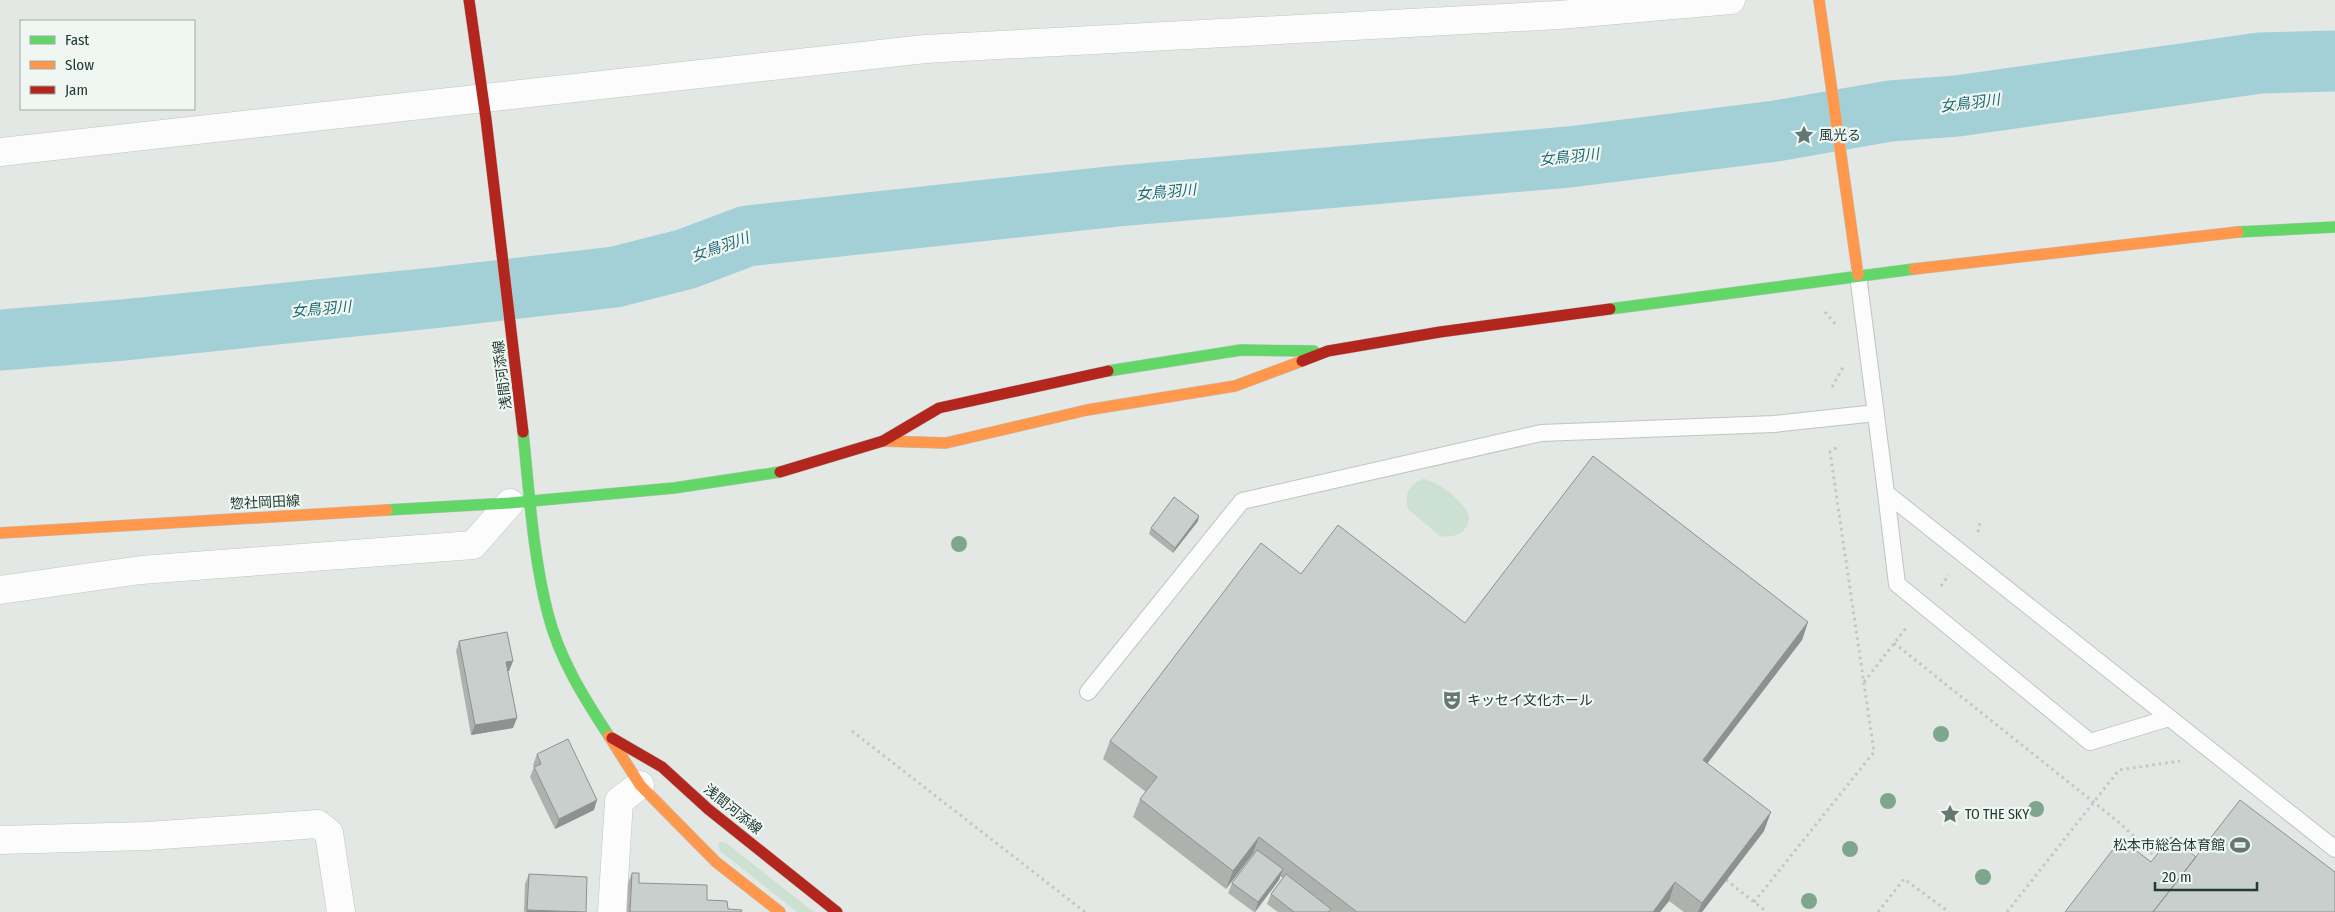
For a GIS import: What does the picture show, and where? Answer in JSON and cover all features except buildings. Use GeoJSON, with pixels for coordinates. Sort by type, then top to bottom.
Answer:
{"type":"FeatureCollection","features":[{"type":"Feature","properties":{"kind":"street","name":"浅間河添線"},"geometry":{"type":"LineString","coordinates":[[469,0],[485,108],[528,457],[521,502],[548,614],[567,666],[640,785],[716,862],[780,912]]}},
{"type":"Feature","properties":{"kind":"street"},"geometry":{"type":"LineString","coordinates":[[0,152],[485,108],[925,49],[1550,15],[1731,0]]}},
{"type":"Feature","properties":{"kind":"street"},"geometry":{"type":"LineString","coordinates":[[1819,4],[1858,275]]}},
{"type":"Feature","properties":{"kind":"street"},"geometry":{"type":"LineString","coordinates":[[883,440],[939,408],[1099,372],[1240,350],[1328,351],[1440,332],[1610,307],[1858,275],[2210,234],[2335,227]]}},
{"type":"Feature","properties":{"kind":"street"},"geometry":{"type":"LineString","coordinates":[[883,440],[946,443],[1087,410],[1235,386],[1328,351]]}},
{"type":"Feature","properties":{"kind":"street","name":"惣社岡田線"},"geometry":{"type":"LineString","coordinates":[[0,533],[521,502],[674,488],[771,475],[883,440]]}},
{"type":"Feature","properties":{"kind":"street"},"geometry":{"type":"LineString","coordinates":[[0,590],[141,570],[473,545],[521,502]]}},
{"type":"Feature","properties":{"kind":"street","name":"浅間河添線"},"geometry":{"type":"LineString","coordinates":[[607,734],[662,767],[708,809],[838,912]]}},
{"type":"Feature","properties":{"kind":"street"},"geometry":{"type":"LineString","coordinates":[[612,912],[619,801],[640,785]]}},
{"type":"Feature","properties":{"kind":"street"},"geometry":{"type":"LineString","coordinates":[[0,840],[147,836],[318,824],[329,833],[341,912]]}},
{"type":"Feature","properties":{"kind":"lane"},"geometry":{"type":"LineString","coordinates":[[1858,275],[1897,584],[2090,742],[2169,718]]}},
{"type":"Feature","properties":{"kind":"lane"},"geometry":{"type":"LineString","coordinates":[[1088,692],[1242,500],[1541,433],[1774,424],[1876,413]]}},
{"type":"Feature","properties":{"kind":"lane"},"geometry":{"type":"LineString","coordinates":[[1886,493],[2335,849]]}},
{"type":"Feature","properties":{"kind":"path"},"geometry":{"type":"LineString","coordinates":[[1821,308],[1840,328]]}},
{"type":"Feature","properties":{"kind":"path"},"geometry":{"type":"LineString","coordinates":[[1832,388],[1846,362]]}},
{"type":"Feature","properties":{"kind":"path"},"geometry":{"type":"LineString","coordinates":[[1754,902],[1874,752],[1830,452],[1840,445]]}},
{"type":"Feature","properties":{"kind":"path"},"geometry":{"type":"LineString","coordinates":[[1935,592],[1953,570]]}},
{"type":"Feature","properties":{"kind":"path"},"geometry":{"type":"LineString","coordinates":[[1864,682],[1906,628]]}},
{"type":"Feature","properties":{"kind":"path"},"geometry":{"type":"LineString","coordinates":[[1894,643],[2121,824],[2159,860]]}},
{"type":"Feature","properties":{"kind":"path"},"geometry":{"type":"LineString","coordinates":[[852,731],[1085,912]]}},
{"type":"Feature","properties":{"kind":"path"},"geometry":{"type":"LineString","coordinates":[[2007,912],[2118,770],[2184,760]]}},
{"type":"Feature","properties":{"kind":"path"},"geometry":{"type":"LineString","coordinates":[[1878,912],[1904,879],[1948,912]]}},
{"type":"Feature","properties":{"kind":"path"},"geometry":{"type":"LineString","coordinates":[[1726,880],[1767,912]]}},
{"type":"Feature","properties":{"kind":"green space"},"geometry":{"type":"Polygon","coordinates":[[[1423,479],[1442,487],[1461,503],[1468,514],[1469,520],[1465,529],[1456,535],[1440,536],[1408,509],[1407,495],[1411,487],[1423,479]]]}},
{"type":"Feature","properties":{"kind":"green space"},"geometry":{"type":"Polygon","coordinates":[[[721,842],[726,843],[814,912],[797,912],[720,851],[718,844],[721,842]]]}},
{"type":"Feature","properties":{"kind":"waterway","name":"女鳥羽川"},"geometry":{"type":"LineString","coordinates":[[0,340],[123,330],[615,277],[686,259],[747,236],[1118,196],[1569,157],[1776,131],[1890,111],[1957,106],[2260,63],[2335,61]]}},
{"type":"Feature","properties":{"kind":"traffic: fast"},"geometry":{"type":"LineString","coordinates":[[2238,232],[2335,227]]}},
{"type":"Feature","properties":{"kind":"traffic: fast"},"geometry":{"type":"LineString","coordinates":[[1610,309],[1914,269]]}},
{"type":"Feature","properties":{"kind":"traffic: fast"},"geometry":{"type":"LineString","coordinates":[[1108,371],[1241,350],[1314,351]]}},
{"type":"Feature","properties":{"kind":"traffic: fast"},"geometry":{"type":"LineString","coordinates":[[523,432],[535,547],[548,614],[566,662],[609,736]]}},
{"type":"Feature","properties":{"kind":"traffic: fast"},"geometry":{"type":"LineString","coordinates":[[387,510],[510,503],[674,488],[780,472]]}},
{"type":"Feature","properties":{"kind":"traffic: slow"},"geometry":{"type":"LineString","coordinates":[[1819,0],[1858,275]]}},
{"type":"Feature","properties":{"kind":"traffic: slow"},"geometry":{"type":"LineString","coordinates":[[1914,269],[2238,232]]}},
{"type":"Feature","properties":{"kind":"traffic: slow"},"geometry":{"type":"LineString","coordinates":[[883,441],[946,443],[1087,410],[1235,386],[1302,361]]}},
{"type":"Feature","properties":{"kind":"traffic: slow"},"geometry":{"type":"LineString","coordinates":[[0,533],[387,510]]}},
{"type":"Feature","properties":{"kind":"traffic: slow"},"geometry":{"type":"LineString","coordinates":[[609,736],[640,785],[716,862],[780,912]]}},
{"type":"Feature","properties":{"kind":"traffic: jam"},"geometry":{"type":"LineString","coordinates":[[469,0],[486,119],[523,432]]}},
{"type":"Feature","properties":{"kind":"traffic: jam"},"geometry":{"type":"LineString","coordinates":[[1302,361],[1328,351],[1440,332],[1610,309]]}},
{"type":"Feature","properties":{"kind":"traffic: jam"},"geometry":{"type":"LineString","coordinates":[[780,472],[883,441],[939,408],[1108,371]]}},
{"type":"Feature","properties":{"kind":"traffic: jam"},"geometry":{"type":"LineString","coordinates":[[612,738],[662,767],[708,809],[837,912]]}},
{"type":"Feature","properties":{"kind":"place","name":"風光る"},"geometry":{"type":"Point","coordinates":[1804,135]}},
{"type":"Feature","properties":{"kind":"place","name":"キッセイ文化ホール"},"geometry":{"type":"Point","coordinates":[1452,700]}},
{"type":"Feature","properties":{"kind":"place","name":"TO THE SKY"},"geometry":{"type":"Point","coordinates":[1950,814]}},
{"type":"Feature","properties":{"kind":"place","name":"松本市総合体育館"},"geometry":{"type":"Point","coordinates":[2240,845]}}]}
